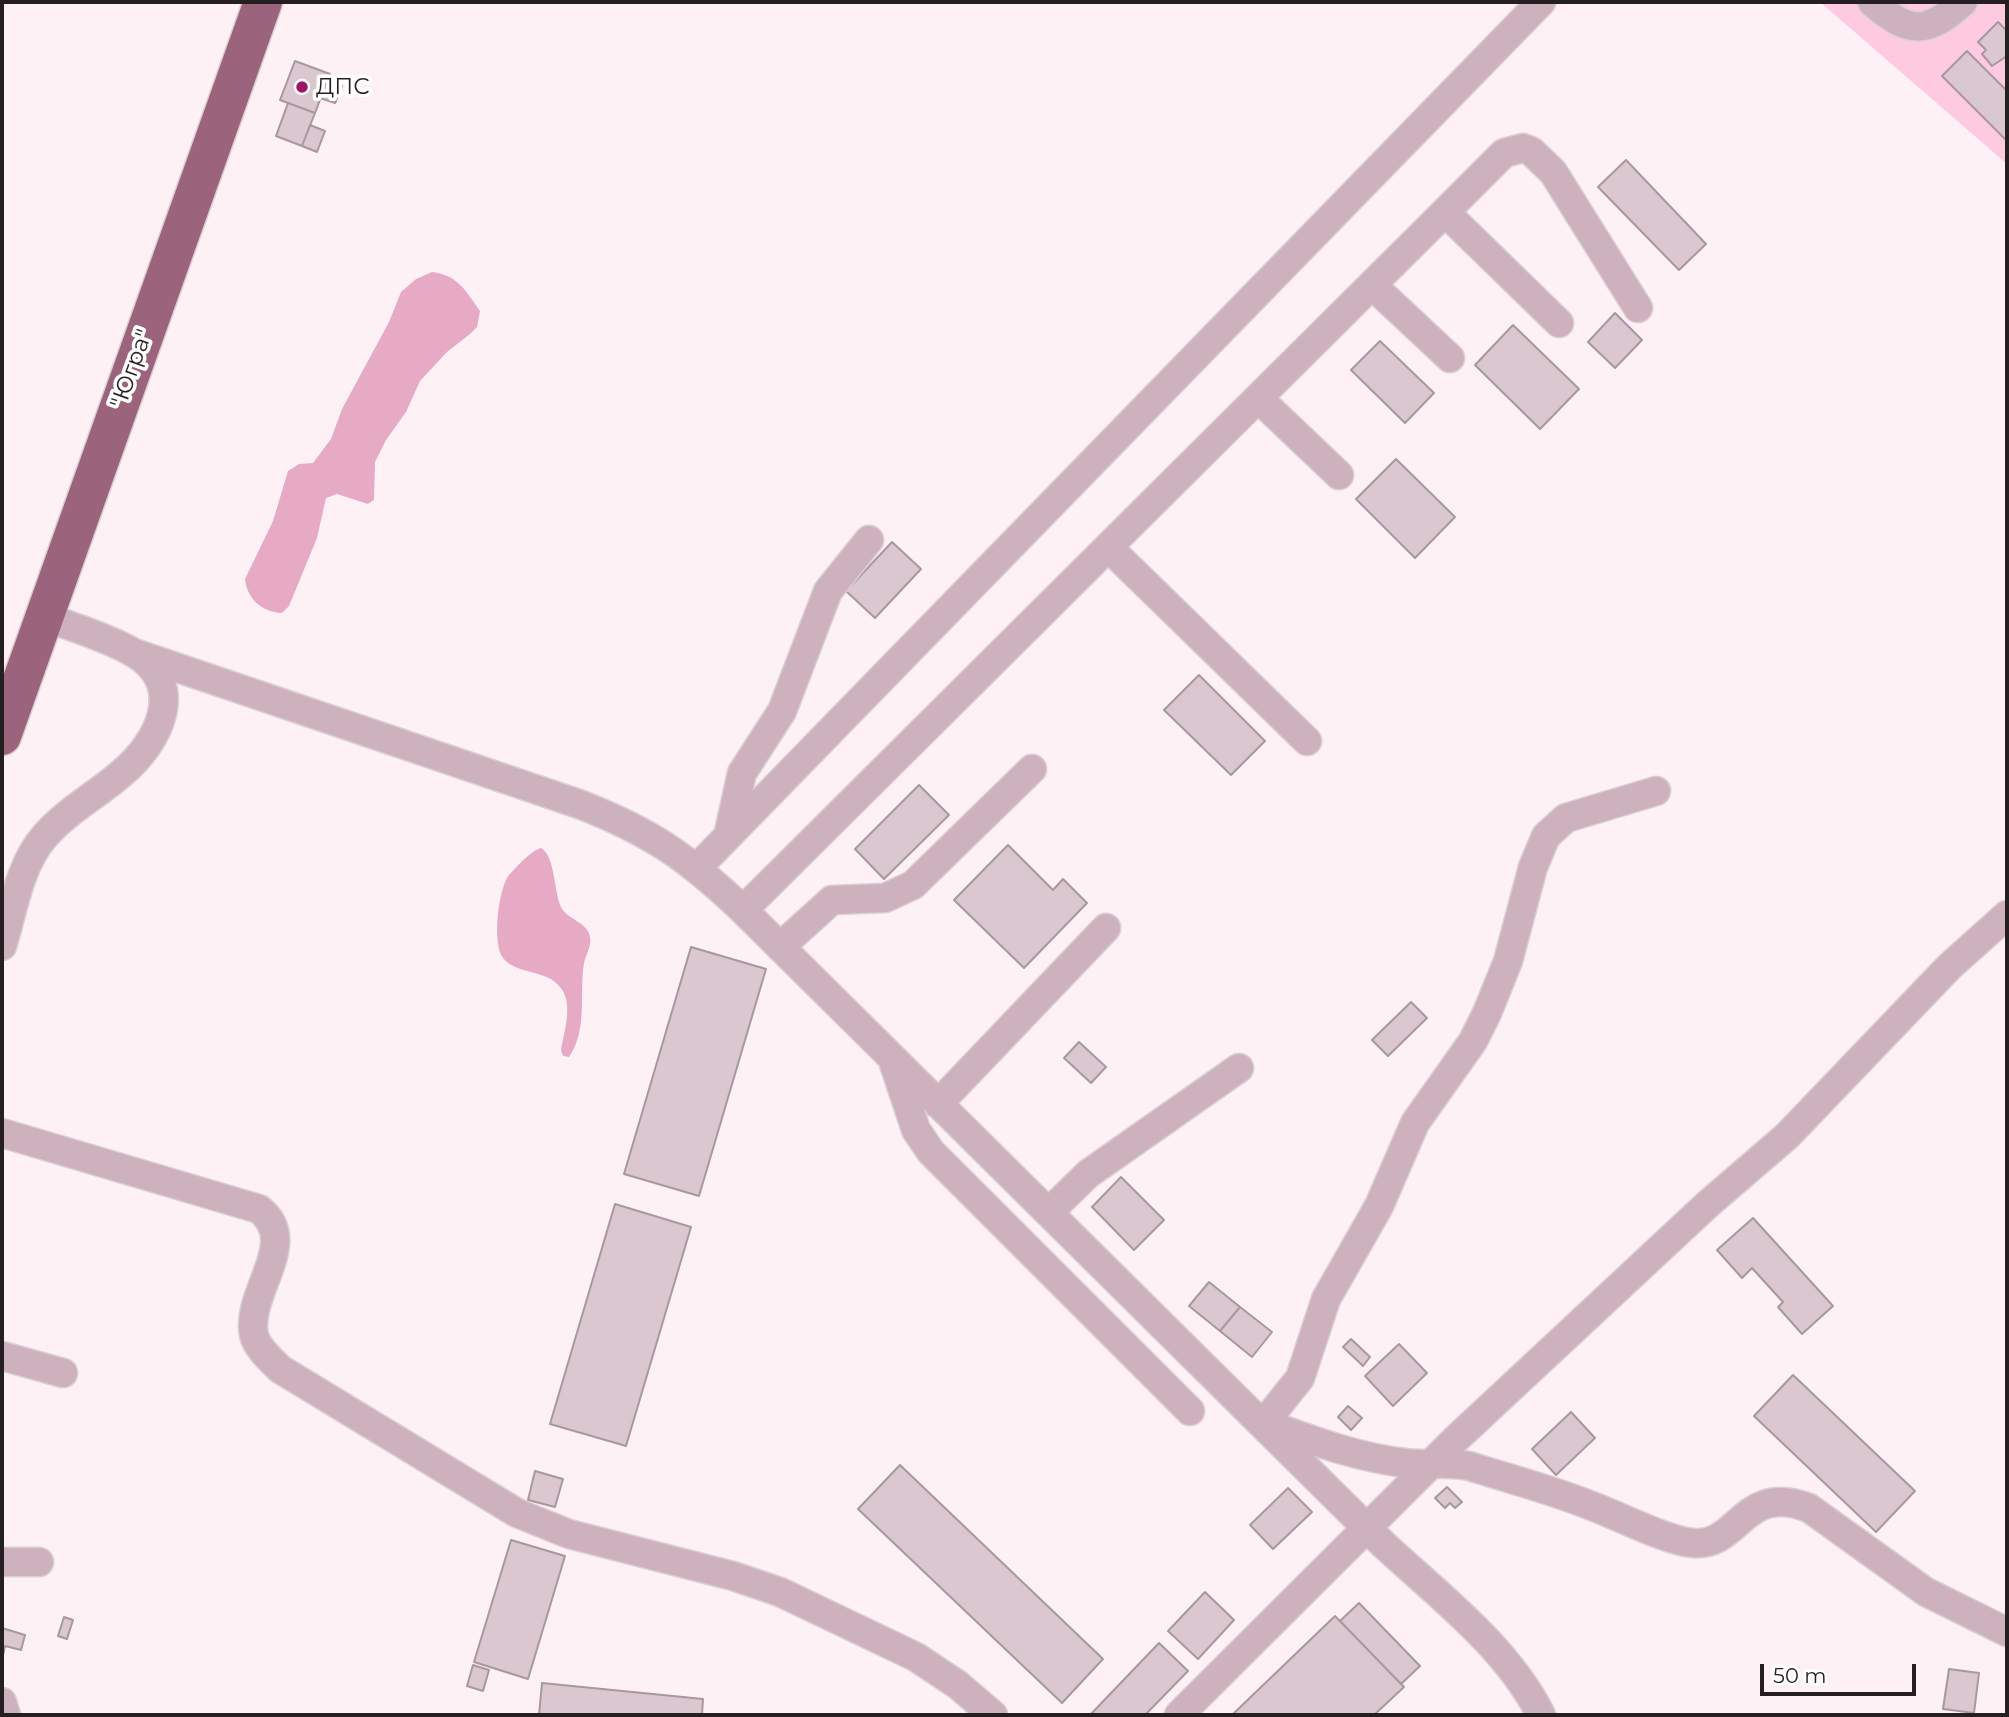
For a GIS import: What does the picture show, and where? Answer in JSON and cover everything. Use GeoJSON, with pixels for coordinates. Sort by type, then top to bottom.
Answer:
{"type":"FeatureCollection","features":[{"type":"Feature","properties":{"kind":"highway","name":"\"Югра\""},"geometry":{"type":"LineString","coordinates":[[2,736],[263,2]]}},
{"type":"Feature","properties":{"kind":"street"},"geometry":{"type":"LineString","coordinates":[[697,868],[1541,2]]}},
{"type":"Feature","properties":{"kind":"street"},"geometry":{"type":"LineString","coordinates":[[1872,2],[1901,24],[1915,28],[1944,19],[1963,2]]}},
{"type":"Feature","properties":{"kind":"street"},"geometry":{"type":"LineString","coordinates":[[743,910],[1504,153],[1522,148],[1531,151],[1553,173],[1639,307]]}},
{"type":"Feature","properties":{"kind":"street"},"geometry":{"type":"LineString","coordinates":[[1444,212],[1559,323]]}},
{"type":"Feature","properties":{"kind":"street"},"geometry":{"type":"LineString","coordinates":[[1372,285],[1450,358]]}},
{"type":"Feature","properties":{"kind":"street"},"geometry":{"type":"LineString","coordinates":[[1258,398],[1339,475]]}},
{"type":"Feature","properties":{"kind":"street"},"geometry":{"type":"LineString","coordinates":[[728,835],[742,773],[782,711],[828,591],[869,540]]}},
{"type":"Feature","properties":{"kind":"street"},"geometry":{"type":"LineString","coordinates":[[1108,547],[1307,741]]}},
{"type":"Feature","properties":{"kind":"street"},"geometry":{"type":"LineString","coordinates":[[44,616],[134,653],[579,804],[642,831],[697,868],[743,910],[1368,1528],[1471,1626],[1512,1672],[1541,1715]]}},
{"type":"Feature","properties":{"kind":"street"},"geometry":{"type":"LineString","coordinates":[[2,946],[24,874],[42,838],[60,820],[140,757],[162,722],[164,703],[161,686],[152,669],[134,653]]}},
{"type":"Feature","properties":{"kind":"street"},"geometry":{"type":"LineString","coordinates":[[780,947],[832,900],[886,898],[913,885],[1032,769]]}},
{"type":"Feature","properties":{"kind":"street"},"geometry":{"type":"LineString","coordinates":[[1264,1423],[1300,1378],[1326,1299],[1379,1206],[1415,1123],[1466,1051],[1487,1013],[1508,961],[1533,867],[1546,836],[1566,818],[1656,791]]}},
{"type":"Feature","properties":{"kind":"street"},"geometry":{"type":"LineString","coordinates":[[1180,1715],[1615,1289],[1787,1136],[1949,967],[2007,915]]}},
{"type":"Feature","properties":{"kind":"street"},"geometry":{"type":"LineString","coordinates":[[938,1104],[1106,928]]}},
{"type":"Feature","properties":{"kind":"street"},"geometry":{"type":"LineString","coordinates":[[892,1058],[916,1130],[931,1152],[1190,1411]]}},
{"type":"Feature","properties":{"kind":"street"},"geometry":{"type":"LineString","coordinates":[[1049,1212],[1088,1174],[1239,1068]]}},
{"type":"Feature","properties":{"kind":"street"},"geometry":{"type":"LineString","coordinates":[[2,1133],[260,1209],[270,1217],[276,1230],[276,1246],[254,1314],[254,1336],[266,1355],[280,1369],[517,1513],[569,1534],[733,1576],[780,1592],[916,1657],[958,1685],[993,1715]]}},
{"type":"Feature","properties":{"kind":"street"},"geometry":{"type":"LineString","coordinates":[[2,1356],[63,1373]]}},
{"type":"Feature","properties":{"kind":"street"},"geometry":{"type":"LineString","coordinates":[[1264,1423],[1343,1452],[1432,1466],[1453,1463],[1469,1466],[1580,1501],[1693,1543],[1717,1538],[1758,1507],[1776,1500],[1789,1500],[1809,1508],[1926,1592],[2007,1632]]}},
{"type":"Feature","properties":{"kind":"street"},"geometry":{"type":"LineString","coordinates":[[2,1562],[39,1562]]}},
{"type":"Feature","properties":{"kind":"street"},"geometry":{"type":"LineString","coordinates":[[2,1702],[6,1715]]}},
{"type":"Feature","properties":{"kind":"shaded area"},"geometry":{"type":"Polygon","coordinates":[[[1820,2],[2007,2],[2007,164],[1820,2]]]}},
{"type":"Feature","properties":{"kind":"shaded area"},"geometry":{"type":"Polygon","coordinates":[[[432,272],[455,280],[466,291],[480,311],[477,327],[447,352],[420,381],[406,412],[386,440],[375,462],[374,500],[368,504],[337,494],[326,498],[317,538],[289,606],[282,613],[268,610],[252,598],[245,579],[273,521],[288,471],[299,464],[313,463],[331,439],[342,409],[389,322],[401,292],[416,279],[432,272]]]}},
{"type":"Feature","properties":{"kind":"shaded area"},"geometry":{"type":"Polygon","coordinates":[[[541,848],[546,852],[552,866],[561,907],[585,928],[590,937],[584,963],[579,1035],[569,1057],[563,1056],[561,1050],[567,1009],[560,987],[547,977],[509,963],[503,958],[498,941],[498,917],[505,882],[524,859],[541,848]]]}},
{"type":"Feature","properties":{"kind":"building"},"geometry":{"type":"Polygon","coordinates":[[[1998,22],[2007,31],[2007,56],[1992,66],[1982,54],[1986,50],[1978,42],[1998,22]]]}},
{"type":"Feature","properties":{"kind":"building"},"geometry":{"type":"Polygon","coordinates":[[[1967,51],[2007,91],[2007,141],[1942,76],[1967,51]]]}},
{"type":"Feature","properties":{"kind":"building"},"geometry":{"type":"Polygon","coordinates":[[[295,61],[330,74],[315,113],[280,100],[295,61]]]}},
{"type":"Feature","properties":{"kind":"building"},"geometry":{"type":"Polygon","coordinates":[[[327,80],[342,86],[335,103],[320,98],[327,80]]]}},
{"type":"Feature","properties":{"kind":"building"},"geometry":{"type":"Polygon","coordinates":[[[288,103],[315,113],[302,146],[276,136],[288,103]]]}},
{"type":"Feature","properties":{"kind":"building"},"geometry":{"type":"Polygon","coordinates":[[[310,125],[325,131],[317,152],[302,146],[310,125]]]}},
{"type":"Feature","properties":{"kind":"building"},"geometry":{"type":"Polygon","coordinates":[[[1626,160],[1706,244],[1679,270],[1598,187],[1626,160]]]}},
{"type":"Feature","properties":{"kind":"building"},"geometry":{"type":"Polygon","coordinates":[[[1615,313],[1642,340],[1615,368],[1588,342],[1615,313]]]}},
{"type":"Feature","properties":{"kind":"building"},"geometry":{"type":"Polygon","coordinates":[[[1513,325],[1579,389],[1540,429],[1475,365],[1513,325]]]}},
{"type":"Feature","properties":{"kind":"building"},"geometry":{"type":"Polygon","coordinates":[[[1380,341],[1434,393],[1405,423],[1351,370],[1380,341]]]}},
{"type":"Feature","properties":{"kind":"building"},"geometry":{"type":"Polygon","coordinates":[[[1396,459],[1455,517],[1415,558],[1356,499],[1396,459]]]}},
{"type":"Feature","properties":{"kind":"building"},"geometry":{"type":"Polygon","coordinates":[[[892,542],[921,569],[875,618],[846,591],[892,542]]]}},
{"type":"Feature","properties":{"kind":"building"},"geometry":{"type":"Polygon","coordinates":[[[1199,675],[1265,741],[1231,775],[1164,710],[1199,675]]]}},
{"type":"Feature","properties":{"kind":"building"},"geometry":{"type":"Polygon","coordinates":[[[919,785],[949,815],[884,879],[855,849],[919,785]]]}},
{"type":"Feature","properties":{"kind":"building"},"geometry":{"type":"Polygon","coordinates":[[[1008,845],[1053,890],[1063,879],[1087,903],[1024,968],[954,900],[1008,845]]]}},
{"type":"Feature","properties":{"kind":"building"},"geometry":{"type":"Polygon","coordinates":[[[691,947],[766,969],[699,1196],[624,1174],[691,947]]]}},
{"type":"Feature","properties":{"kind":"building"},"geometry":{"type":"Polygon","coordinates":[[[1411,1002],[1427,1018],[1388,1056],[1372,1040],[1411,1002]]]}},
{"type":"Feature","properties":{"kind":"building"},"geometry":{"type":"Polygon","coordinates":[[[1079,1042],[1106,1067],[1091,1083],[1064,1058],[1079,1042]]]}},
{"type":"Feature","properties":{"kind":"building"},"geometry":{"type":"Polygon","coordinates":[[[1121,1177],[1164,1220],[1134,1250],[1092,1207],[1121,1177]]]}},
{"type":"Feature","properties":{"kind":"building"},"geometry":{"type":"Polygon","coordinates":[[[615,1204],[691,1227],[626,1446],[550,1424],[615,1204]]]}},
{"type":"Feature","properties":{"kind":"building"},"geometry":{"type":"Polygon","coordinates":[[[1753,1218],[1833,1306],[1802,1334],[1778,1307],[1783,1302],[1752,1268],[1742,1278],[1717,1250],[1753,1218]]]}},
{"type":"Feature","properties":{"kind":"building"},"geometry":{"type":"Polygon","coordinates":[[[1209,1282],[1240,1307],[1220,1331],[1189,1306],[1209,1282]]]}},
{"type":"Feature","properties":{"kind":"building"},"geometry":{"type":"Polygon","coordinates":[[[1240,1307],[1272,1332],[1252,1357],[1220,1331],[1240,1307]]]}},
{"type":"Feature","properties":{"kind":"building"},"geometry":{"type":"Polygon","coordinates":[[[1351,1339],[1370,1357],[1363,1366],[1343,1347],[1351,1339]]]}},
{"type":"Feature","properties":{"kind":"building"},"geometry":{"type":"Polygon","coordinates":[[[1399,1344],[1427,1373],[1393,1406],[1365,1376],[1399,1344]]]}},
{"type":"Feature","properties":{"kind":"building"},"geometry":{"type":"Polygon","coordinates":[[[1793,1375],[1915,1491],[1876,1532],[1754,1416],[1793,1375]]]}},
{"type":"Feature","properties":{"kind":"building"},"geometry":{"type":"Polygon","coordinates":[[[1348,1406],[1362,1418],[1351,1430],[1338,1417],[1348,1406]]]}},
{"type":"Feature","properties":{"kind":"building"},"geometry":{"type":"Polygon","coordinates":[[[1571,1412],[1595,1438],[1556,1475],[1532,1449],[1571,1412]]]}},
{"type":"Feature","properties":{"kind":"building"},"geometry":{"type":"Polygon","coordinates":[[[900,1465],[1103,1659],[1062,1703],[858,1509],[900,1465]]]}},
{"type":"Feature","properties":{"kind":"building"},"geometry":{"type":"Polygon","coordinates":[[[535,1471],[563,1479],[555,1507],[528,1500],[535,1471]]]}},
{"type":"Feature","properties":{"kind":"building"},"geometry":{"type":"Polygon","coordinates":[[[1447,1487],[1462,1502],[1455,1508],[1450,1503],[1445,1508],[1435,1498],[1447,1487]]]}},
{"type":"Feature","properties":{"kind":"building"},"geometry":{"type":"Polygon","coordinates":[[[1288,1488],[1312,1512],[1273,1549],[1250,1525],[1288,1488]]]}},
{"type":"Feature","properties":{"kind":"building"},"geometry":{"type":"Polygon","coordinates":[[[511,1540],[565,1556],[528,1679],[474,1662],[511,1540]]]}},
{"type":"Feature","properties":{"kind":"building"},"geometry":{"type":"Polygon","coordinates":[[[1205,1592],[1234,1620],[1198,1659],[1168,1631],[1205,1592]]]}},
{"type":"Feature","properties":{"kind":"building"},"geometry":{"type":"Polygon","coordinates":[[[1359,1603],[1420,1666],[1401,1684],[1340,1621],[1359,1603]]]}},
{"type":"Feature","properties":{"kind":"building"},"geometry":{"type":"Polygon","coordinates":[[[1335,1616],[1404,1687],[1374,1715],[1232,1715],[1335,1616]]]}},
{"type":"Feature","properties":{"kind":"building"},"geometry":{"type":"Polygon","coordinates":[[[64,1617],[73,1620],[67,1639],[58,1636],[64,1617]]]}},
{"type":"Feature","properties":{"kind":"building"},"geometry":{"type":"Polygon","coordinates":[[[2,1628],[25,1635],[21,1650],[5,1646],[2,1660],[2,1628]]]}},
{"type":"Feature","properties":{"kind":"building"},"geometry":{"type":"Polygon","coordinates":[[[1159,1643],[1188,1671],[1145,1715],[1090,1715],[1159,1643]]]}},
{"type":"Feature","properties":{"kind":"building"},"geometry":{"type":"Polygon","coordinates":[[[473,1665],[489,1670],[483,1691],[467,1686],[473,1665]]]}},
{"type":"Feature","properties":{"kind":"building"},"geometry":{"type":"Polygon","coordinates":[[[1949,1669],[1979,1673],[1974,1713],[1943,1709],[1949,1669]]]}},
{"type":"Feature","properties":{"kind":"building"},"geometry":{"type":"Polygon","coordinates":[[[542,1683],[703,1699],[702,1715],[539,1715],[542,1683]]]}},
{"type":"Feature","properties":{"kind":"place","name":"ДПС"},"geometry":{"type":"Point","coordinates":[302,87]}}]}
